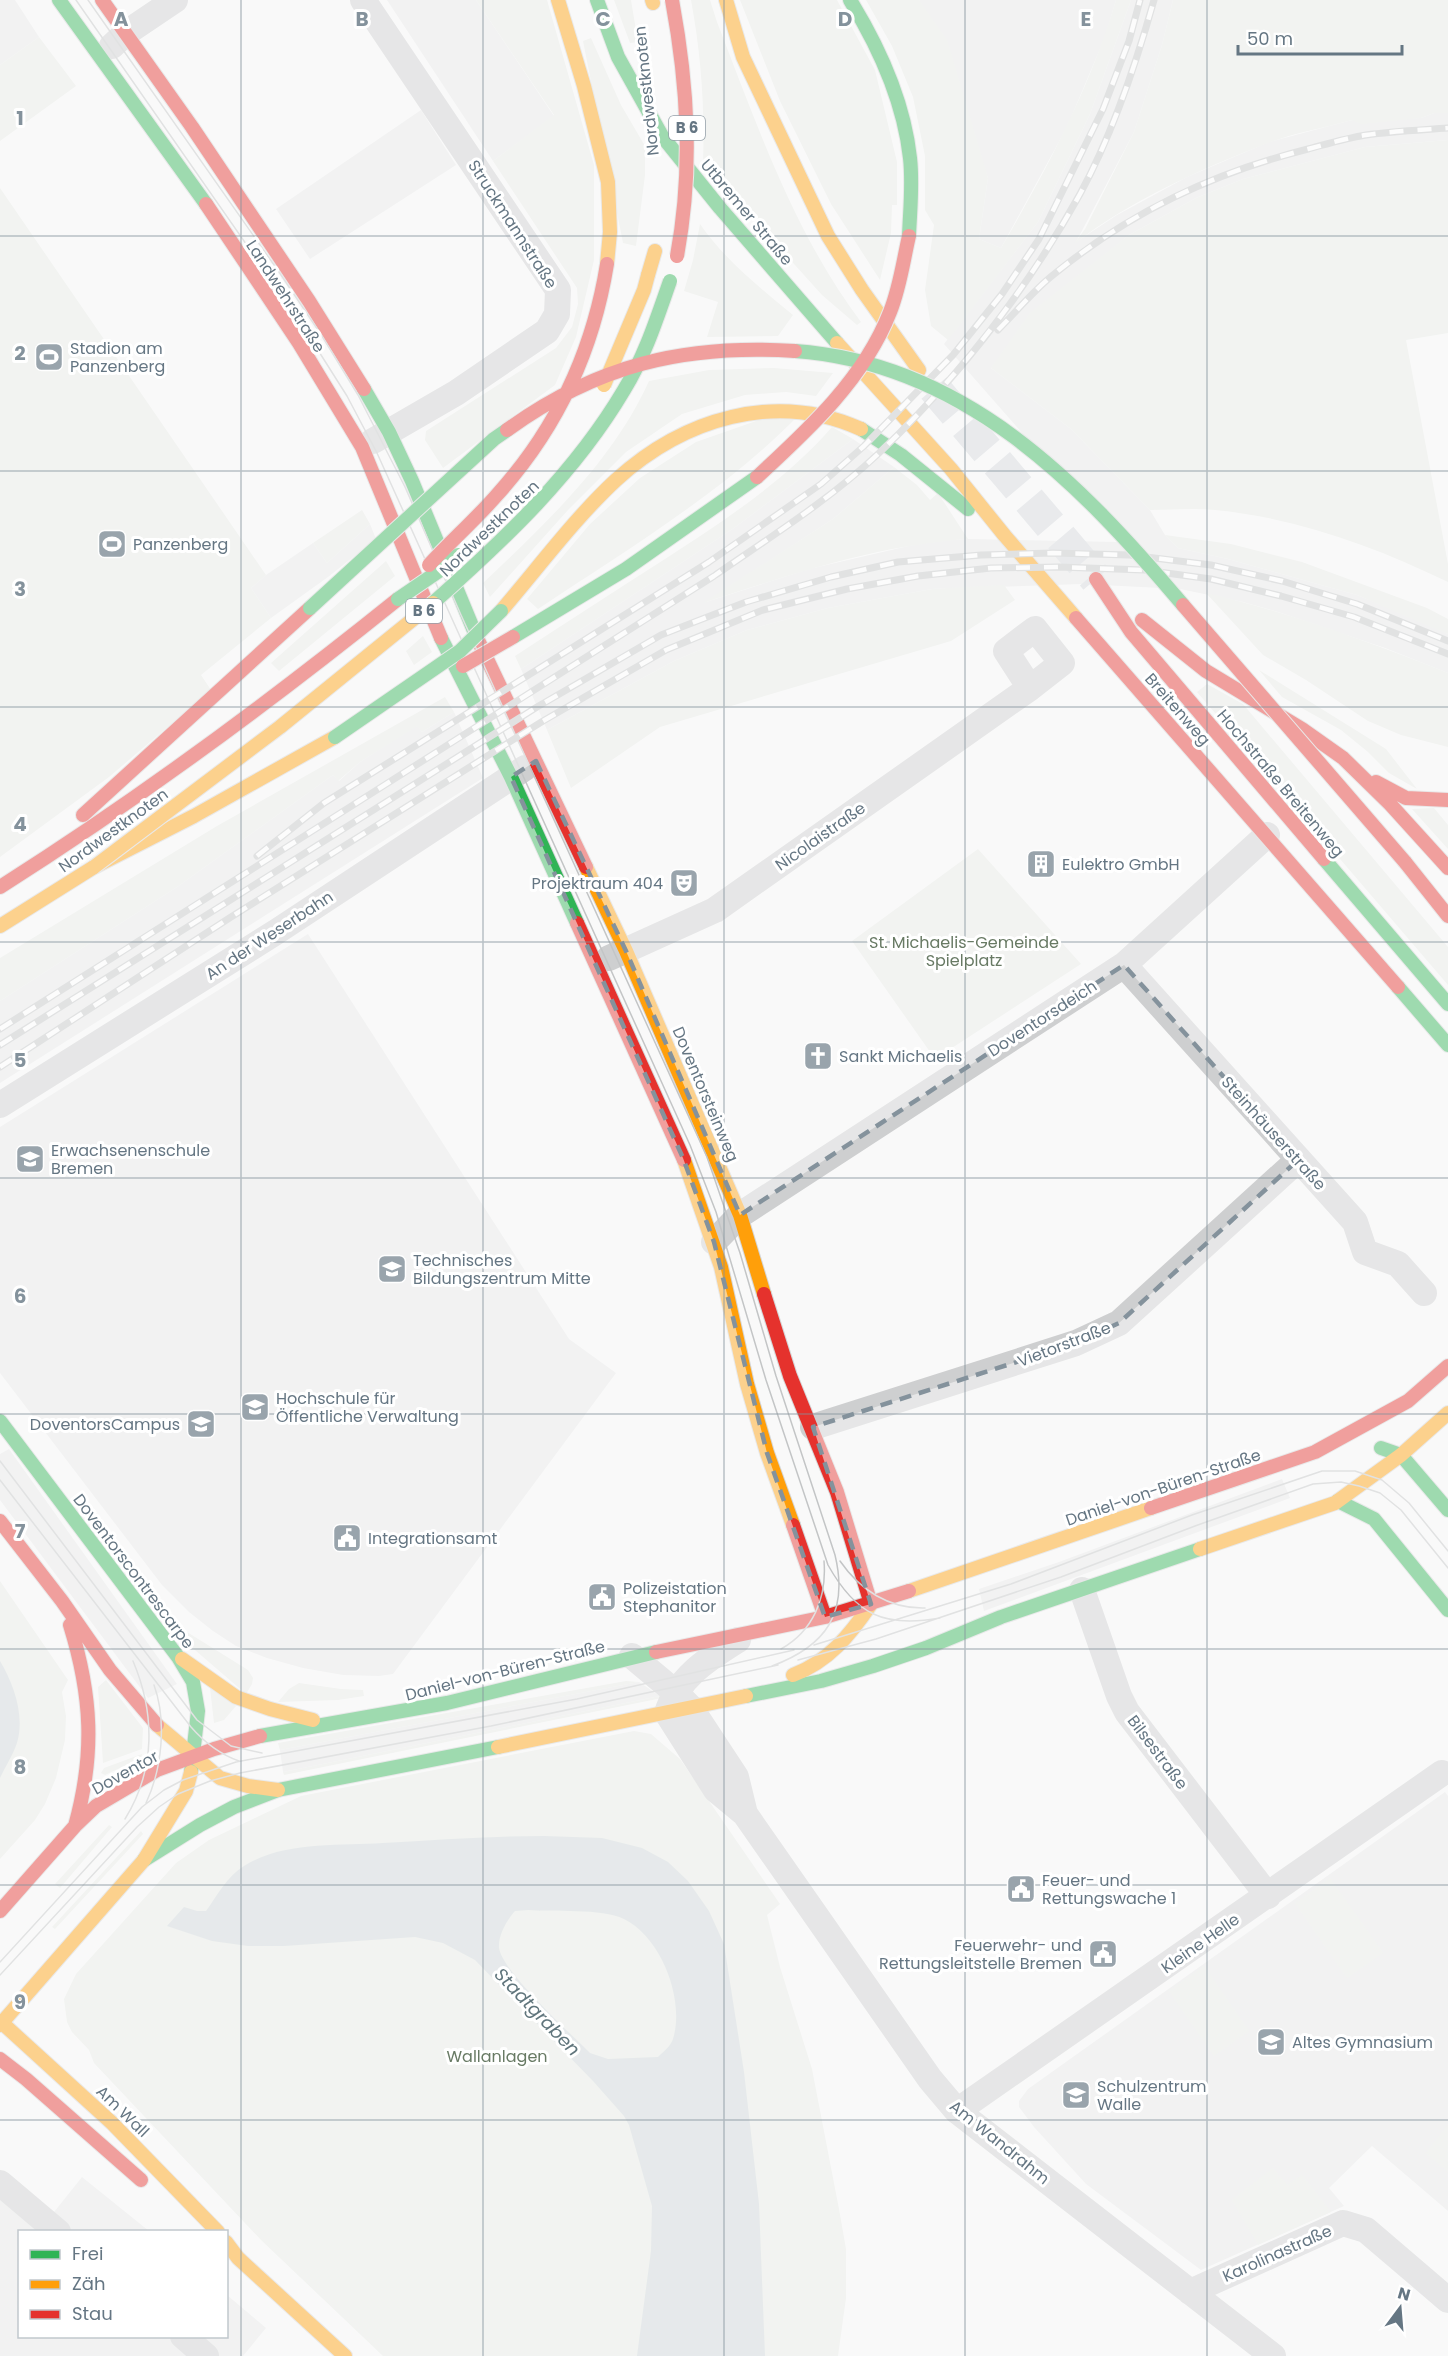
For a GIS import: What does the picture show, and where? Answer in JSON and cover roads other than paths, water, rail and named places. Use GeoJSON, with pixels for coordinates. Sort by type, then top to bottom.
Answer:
{"type":"FeatureCollection","features":[{"type":"Feature","properties":{"kind":"main road","name":"Landwehrstraße"},"geometry":{"type":"LineString","coordinates":[[59,0],[224,230],[299,343],[362,447],[440,636],[511,777]]}},
{"type":"Feature","properties":{"kind":"main road","name":"Landwehrstraße"},"geometry":{"type":"LineString","coordinates":[[102,0],[309,301],[351,366],[389,432],[412,481],[466,614]]}},
{"type":"Feature","properties":{"kind":"main road"},"geometry":{"type":"LineString","coordinates":[[398,600],[506,485],[545,432],[566,397],[596,325],[610,232],[608,182],[584,86],[558,0]]}},
{"type":"Feature","properties":{"kind":"main road","name":"Utbremer Straße"},"geometry":{"type":"LineString","coordinates":[[597,0],[618,57],[662,136],[720,208],[884,396]]}},
{"type":"Feature","properties":{"kind":"main road","name":"Nordwestknoten"},"geometry":{"type":"LineString","coordinates":[[0,926],[94,867],[326,694],[445,594],[542,502],[580,457],[609,417],[652,338],[677,256],[686,208],[688,156],[687,110],[678,28],[672,0]]}},
{"type":"Feature","properties":{"kind":"main road"},"geometry":{"type":"LineString","coordinates":[[726,0],[743,57],[828,236],[862,291],[917,367]]}},
{"type":"Feature","properties":{"kind":"main road"},"geometry":{"type":"LineString","coordinates":[[94,867],[194,816],[513,637],[626,569],[757,477],[794,443],[836,398],[874,347],[899,287],[909,236],[910,156],[898,103],[861,17],[850,0]]}},
{"type":"Feature","properties":{"kind":"main road","name":"Nordwestknoten"},"geometry":{"type":"LineString","coordinates":[[667,113],[669,164]]}},
{"type":"Feature","properties":{"kind":"main road"},"geometry":{"type":"LineString","coordinates":[[594,400],[606,382],[648,275],[656,246]]}},
{"type":"Feature","properties":{"kind":"main road"},"geometry":{"type":"LineString","coordinates":[[14,878],[464,465],[520,419],[580,385],[626,367],[673,354],[740,348],[807,350],[851,358],[894,370],[976,407],[1013,432],[1048,461],[1104,515],[1405,862],[1448,916]]}},
{"type":"Feature","properties":{"kind":"main road","name":"Breitenweg"},"geometry":{"type":"LineString","coordinates":[[884,396],[951,469],[1005,536],[1448,1046]]}},
{"type":"Feature","properties":{"kind":"main road"},"geometry":{"type":"LineString","coordinates":[[335,737],[460,651],[501,611],[594,503],[625,472],[706,423],[759,409],[790,409],[859,428],[903,456],[935,484],[1005,536]]}},
{"type":"Feature","properties":{"kind":"main road","name":"Nordwestknoten"},"geometry":{"type":"LineString","coordinates":[[0,887],[148,791],[303,677],[464,549]]}},
{"type":"Feature","properties":{"kind":"main road","name":"Hochstraße Breitenweg"},"geometry":{"type":"LineString","coordinates":[[1362,775],[1328,746],[1288,719],[1228,686],[1193,662],[1096,579],[1131,632],[1448,1004]]}},
{"type":"Feature","properties":{"kind":"main road","name":"Doventorsteinweg"},"geometry":{"type":"LineString","coordinates":[[466,614],[626,951],[740,1215],[755,1259],[761,1290],[790,1377],[813,1427],[860,1561],[871,1604]]}},
{"type":"Feature","properties":{"kind":"main road"},"geometry":{"type":"LineString","coordinates":[[1362,775],[1406,798],[1448,800]]}},
{"type":"Feature","properties":{"kind":"main road"},"geometry":{"type":"LineString","coordinates":[[1362,775],[1448,868]]}},
{"type":"Feature","properties":{"kind":"main road"},"geometry":{"type":"LineString","coordinates":[[511,777],[597,963],[683,1158],[722,1267],[747,1384],[767,1454],[825,1617],[868,1635]]}},
{"type":"Feature","properties":{"kind":"main road","name":"Daniel-von-Büren-Straße"},"geometry":{"type":"LineString","coordinates":[[194,1757],[229,1744],[270,1733],[447,1703],[632,1656],[745,1635],[871,1604],[1301,1457],[1328,1445],[1408,1401],[1448,1366]]}},
{"type":"Feature","properties":{"kind":"main road"},"geometry":{"type":"LineString","coordinates":[[1400,1420],[1408,1401]]}},
{"type":"Feature","properties":{"kind":"main road"},"geometry":{"type":"LineString","coordinates":[[144,1860],[183,1834],[234,1807],[278,1790],[677,1704],[795,1687],[915,1650],[1338,1502],[1401,1455],[1448,1413]]}},
{"type":"Feature","properties":{"kind":"main road","name":"Doventorscontrescarpe"},"geometry":{"type":"LineString","coordinates":[[0,1421],[178,1656],[193,1682],[198,1712],[194,1757]]}},
{"type":"Feature","properties":{"kind":"main road"},"geometry":{"type":"LineString","coordinates":[[1390,1444],[1448,1510]]}},
{"type":"Feature","properties":{"kind":"main road"},"geometry":{"type":"LineString","coordinates":[[1371,1447],[1390,1444]]}},
{"type":"Feature","properties":{"kind":"main road"},"geometry":{"type":"LineString","coordinates":[[1381,1486],[1390,1444]]}},
{"type":"Feature","properties":{"kind":"main road"},"geometry":{"type":"LineString","coordinates":[[1328,1445],[1350,1445]]}},
{"type":"Feature","properties":{"kind":"main road"},"geometry":{"type":"LineString","coordinates":[[1338,1502],[1374,1519],[1448,1610]]}},
{"type":"Feature","properties":{"kind":"main road"},"geometry":{"type":"LineString","coordinates":[[1374,1519],[1378,1502]]}},
{"type":"Feature","properties":{"kind":"main road"},"geometry":{"type":"LineString","coordinates":[[0,1521],[62,1601],[110,1670],[161,1729],[220,1778],[248,1786],[278,1790]]}},
{"type":"Feature","properties":{"kind":"main road"},"geometry":{"type":"LineString","coordinates":[[62,1601],[76,1644],[89,1707],[92,1747],[84,1801],[75,1826]]}},
{"type":"Feature","properties":{"kind":"main road"},"geometry":{"type":"LineString","coordinates":[[745,1695],[811,1669],[835,1651],[854,1630],[871,1604]]}},
{"type":"Feature","properties":{"kind":"main road"},"geometry":{"type":"LineString","coordinates":[[896,1645],[915,1650]]}},
{"type":"Feature","properties":{"kind":"main road"},"geometry":{"type":"LineString","coordinates":[[178,1656],[236,1697],[278,1711],[331,1724]]}},
{"type":"Feature","properties":{"kind":"main road"},"geometry":{"type":"LineString","coordinates":[[1,2023],[144,1860],[186,1791],[194,1757]]}},
{"type":"Feature","properties":{"kind":"main road","name":"Doventor"},"geometry":{"type":"LineString","coordinates":[[0,1911],[75,1826],[96,1806],[157,1770],[194,1757]]}},
{"type":"Feature","properties":{"kind":"main road","name":"Am Wall"},"geometry":{"type":"LineString","coordinates":[[1,2023],[36,2052],[109,2120],[216,2230]]}},
{"type":"Feature","properties":{"kind":"main road"},"geometry":{"type":"LineString","coordinates":[[0,2059],[26,2079],[152,2191]]}},
{"type":"Feature","properties":{"kind":"main road"},"geometry":{"type":"LineString","coordinates":[[232,2255],[345,2356]]}},
{"type":"Feature","properties":{"kind":"street"},"geometry":{"type":"LineString","coordinates":[[102,57],[126,33],[175,0]]}},
{"type":"Feature","properties":{"kind":"street","name":"Struckmannstraße"},"geometry":{"type":"LineString","coordinates":[[362,447],[456,393],[547,331],[557,314],[558,290],[363,0]]}},
{"type":"Feature","properties":{"kind":"street","name":"Nicolaistraße"},"geometry":{"type":"LineString","coordinates":[[597,963],[715,910],[1030,688]]}},
{"type":"Feature","properties":{"kind":"street","name":"An der Weserbahn"},"geometry":{"type":"LineString","coordinates":[[0,1105],[276,932],[536,761]]}},
{"type":"Feature","properties":{"kind":"street","name":"Doventorsdeich"},"geometry":{"type":"LineString","coordinates":[[714,1242],[740,1215],[1125,965],[1267,835]]}},
{"type":"Feature","properties":{"kind":"street","name":"Steinhäuserstraße"},"geometry":{"type":"LineString","coordinates":[[1125,965],[1355,1222],[1365,1252],[1398,1264],[1424,1293]]}},
{"type":"Feature","properties":{"kind":"street","name":"Vietorstraße"},"geometry":{"type":"LineString","coordinates":[[813,1427],[1076,1343],[1119,1323],[1298,1160]]}},
{"type":"Feature","properties":{"kind":"street","name":"Bilsestraße"},"geometry":{"type":"LineString","coordinates":[[1082,1590],[1119,1696],[1127,1712],[1268,1896]]}},
{"type":"Feature","properties":{"kind":"street"},"geometry":{"type":"LineString","coordinates":[[677,1704],[690,1674],[745,1635]]}},
{"type":"Feature","properties":{"kind":"street","name":"Am Wandrahm"},"geometry":{"type":"LineString","coordinates":[[632,1656],[677,1704],[716,1790],[745,1814],[930,2079],[957,2111],[1273,2356]]}},
{"type":"Feature","properties":{"kind":"street","name":"Kleine Helle"},"geometry":{"type":"LineString","coordinates":[[957,2111],[1442,1773]]}},
{"type":"Feature","properties":{"kind":"street"},"geometry":{"type":"LineString","coordinates":[[0,2183],[56,2230]]}},
{"type":"Feature","properties":{"kind":"street","name":"Karolinastraße"},"geometry":{"type":"LineString","coordinates":[[1190,2292],[1343,2223],[1366,2230],[1448,2300]]}},
{"type":"Feature","properties":{"kind":"street"},"geometry":{"type":"LineString","coordinates":[[184,2338],[206,2356]]}},
{"type":"Feature","properties":{"kind":"water"},"geometry":{"type":"Polygon","coordinates":[[[0,1661],[13,1688],[20,1719],[17,1744],[0,1778],[0,1661]]]}},
{"type":"Feature","properties":{"kind":"water","name":"Stadtgraben"},"geometry":{"type":"Polygon","coordinates":[[[544,1836],[602,1838],[642,1848],[668,1862],[688,1881],[709,1911],[724,1944],[744,2072],[759,2204],[765,2356],[637,2356],[651,2251],[652,2206],[629,2125],[624,2116],[593,2081],[475,1960],[443,1943],[415,1937],[284,1946],[248,1946],[212,1941],[167,1926],[184,1907],[206,1911],[232,1875],[259,1858],[276,1852],[312,1846],[544,1836]],[[515,1911],[504,1928],[499,1948],[512,1971],[538,2002],[590,2053],[608,2059],[658,2057],[673,2039],[676,2006],[667,1972],[649,1940],[638,1928],[624,1919],[603,1913],[515,1911]]]}},
{"type":"Feature","properties":{"kind":"tunnel"},"geometry":{"type":"LineString","coordinates":[[934,388],[1096,579]]}},
{"type":"Feature","properties":{"kind":"tram line"},"geometry":{"type":"LineString","coordinates":[[76,0],[297,317],[347,396],[377,453],[690,1145],[716,1212],[766,1380],[828,1565],[849,1596],[874,1614],[887,1619],[903,1621],[940,1618]]}},
{"type":"Feature","properties":{"kind":"tram line"},"geometry":{"type":"LineString","coordinates":[[88,0],[279,272],[358,395],[405,487],[707,1157],[740,1253],[776,1376],[835,1555],[839,1576],[839,1594],[829,1625],[807,1648],[772,1666]]}},
{"type":"Feature","properties":{"kind":"tram line"},"geometry":{"type":"LineString","coordinates":[[0,1461],[197,1720],[231,1746],[262,1753]]}},
{"type":"Feature","properties":{"kind":"tram line"},"geometry":{"type":"LineString","coordinates":[[814,1645],[1011,1584],[1192,1515],[1322,1471],[1355,1471],[1382,1480],[1409,1503],[1448,1551]]}},
{"type":"Feature","properties":{"kind":"tram line"},"geometry":{"type":"LineString","coordinates":[[0,1480],[191,1727],[213,1747],[239,1761]]}},
{"type":"Feature","properties":{"kind":"tram line"},"geometry":{"type":"LineString","coordinates":[[798,1660],[876,1639],[1061,1577],[1313,1484],[1341,1482],[1380,1493],[1401,1510],[1448,1568]]}},
{"type":"Feature","properties":{"kind":"tram line"},"geometry":{"type":"LineString","coordinates":[[781,1649],[802,1633],[816,1612],[823,1588],[824,1561]]}},
{"type":"Feature","properties":{"kind":"tram line"},"geometry":{"type":"LineString","coordinates":[[840,1561],[857,1581],[876,1596],[899,1605],[925,1608]]}},
{"type":"Feature","properties":{"kind":"tram line"},"geometry":{"type":"LineString","coordinates":[[0,1962],[142,1807],[164,1790],[183,1780],[236,1762],[577,1699],[794,1650]]}},
{"type":"Feature","properties":{"kind":"tram line"},"geometry":{"type":"LineString","coordinates":[[125,1819],[142,1781],[149,1741],[145,1701],[133,1661]]}},
{"type":"Feature","properties":{"kind":"tram line"},"geometry":{"type":"LineString","coordinates":[[0,1975],[137,1827],[178,1794],[210,1781],[240,1773],[491,1726],[778,1665]]}},
{"type":"Feature","properties":{"kind":"tram line"},"geometry":{"type":"LineString","coordinates":[[146,1803],[156,1775],[161,1745],[160,1714],[154,1685]]}},
{"type":"Feature","properties":{"kind":"railway"},"geometry":{"type":"LineString","coordinates":[[257,856],[324,803],[709,562],[821,484],[864,446],[953,355],[1002,294],[1039,239],[1103,109],[1129,41],[1140,0]]}},
{"type":"Feature","properties":{"kind":"railway"},"geometry":{"type":"LineString","coordinates":[[0,1029],[714,576],[798,518],[859,471],[907,425],[963,364],[1014,299],[1059,230],[1092,171],[1113,124],[1154,0]]}},
{"type":"Feature","properties":{"kind":"railway"},"geometry":{"type":"LineString","coordinates":[[998,330],[1046,281],[1082,252],[1142,214],[1174,197],[1239,170],[1352,138],[1386,132],[1448,128]]}},
{"type":"Feature","properties":{"kind":"railway"},"geometry":{"type":"LineString","coordinates":[[0,1045],[537,707],[661,635],[746,602],[831,577],[898,562],[981,555],[1053,553],[1130,555],[1211,565],[1282,581],[1357,604],[1448,641]]}},
{"type":"Feature","properties":{"kind":"railway"},"geometry":{"type":"LineString","coordinates":[[0,1067],[231,917],[543,721],[666,650],[763,610],[847,589],[918,576],[991,568],[1059,567],[1144,570],[1211,579],[1281,596],[1354,617],[1448,654]]}},
{"type":"Feature","properties":{"kind":"place","name":"Stadion am Panzenberg"},"geometry":{"type":"Point","coordinates":[49,357]}},
{"type":"Feature","properties":{"kind":"place","name":"Panzenberg"},"geometry":{"type":"Point","coordinates":[112,544]}},
{"type":"Feature","properties":{"kind":"place","name":"Eulektro GmbH"},"geometry":{"type":"Point","coordinates":[1041,864]}},
{"type":"Feature","properties":{"kind":"place","name":"Projektraum 404"},"geometry":{"type":"Point","coordinates":[684,883]}},
{"type":"Feature","properties":{"kind":"place","name":"Sankt Michaelis"},"geometry":{"type":"Point","coordinates":[818,1056]}},
{"type":"Feature","properties":{"kind":"place","name":"Erwachsenenschule Bremen"},"geometry":{"type":"Point","coordinates":[30,1159]}},
{"type":"Feature","properties":{"kind":"place","name":"Technisches Bildungszentrum Mitte"},"geometry":{"type":"Point","coordinates":[392,1269]}},
{"type":"Feature","properties":{"kind":"place","name":"Hochschule für Öffentliche Verwaltung"},"geometry":{"type":"Point","coordinates":[255,1407]}},
{"type":"Feature","properties":{"kind":"place","name":"DoventorsCampus"},"geometry":{"type":"Point","coordinates":[201,1424]}},
{"type":"Feature","properties":{"kind":"place","name":"Integrationsamt"},"geometry":{"type":"Point","coordinates":[347,1538]}},
{"type":"Feature","properties":{"kind":"place","name":"Polizeistation Stephanitor"},"geometry":{"type":"Point","coordinates":[602,1597]}},
{"type":"Feature","properties":{"kind":"place","name":"Feuer- und Rettungswache 1"},"geometry":{"type":"Point","coordinates":[1021,1889]}},
{"type":"Feature","properties":{"kind":"place","name":"Feuerwehr- und Rettungsleitstelle Bremen"},"geometry":{"type":"Point","coordinates":[1103,1954]}},
{"type":"Feature","properties":{"kind":"place","name":"Altes Gymnasium"},"geometry":{"type":"Point","coordinates":[1271,2042]}},
{"type":"Feature","properties":{"kind":"place","name":"Schulzentrum Walle"},"geometry":{"type":"Point","coordinates":[1076,2095]}},
{"type":"Feature","properties":{"kind":"park label","name":"St. Michaelis-Gemeinde Spielplatz"},"geometry":{"type":"Point","coordinates":[964,951]}},
{"type":"Feature","properties":{"kind":"park label","name":"Wallanlagen"},"geometry":{"type":"Point","coordinates":[497,2056]}}]}
